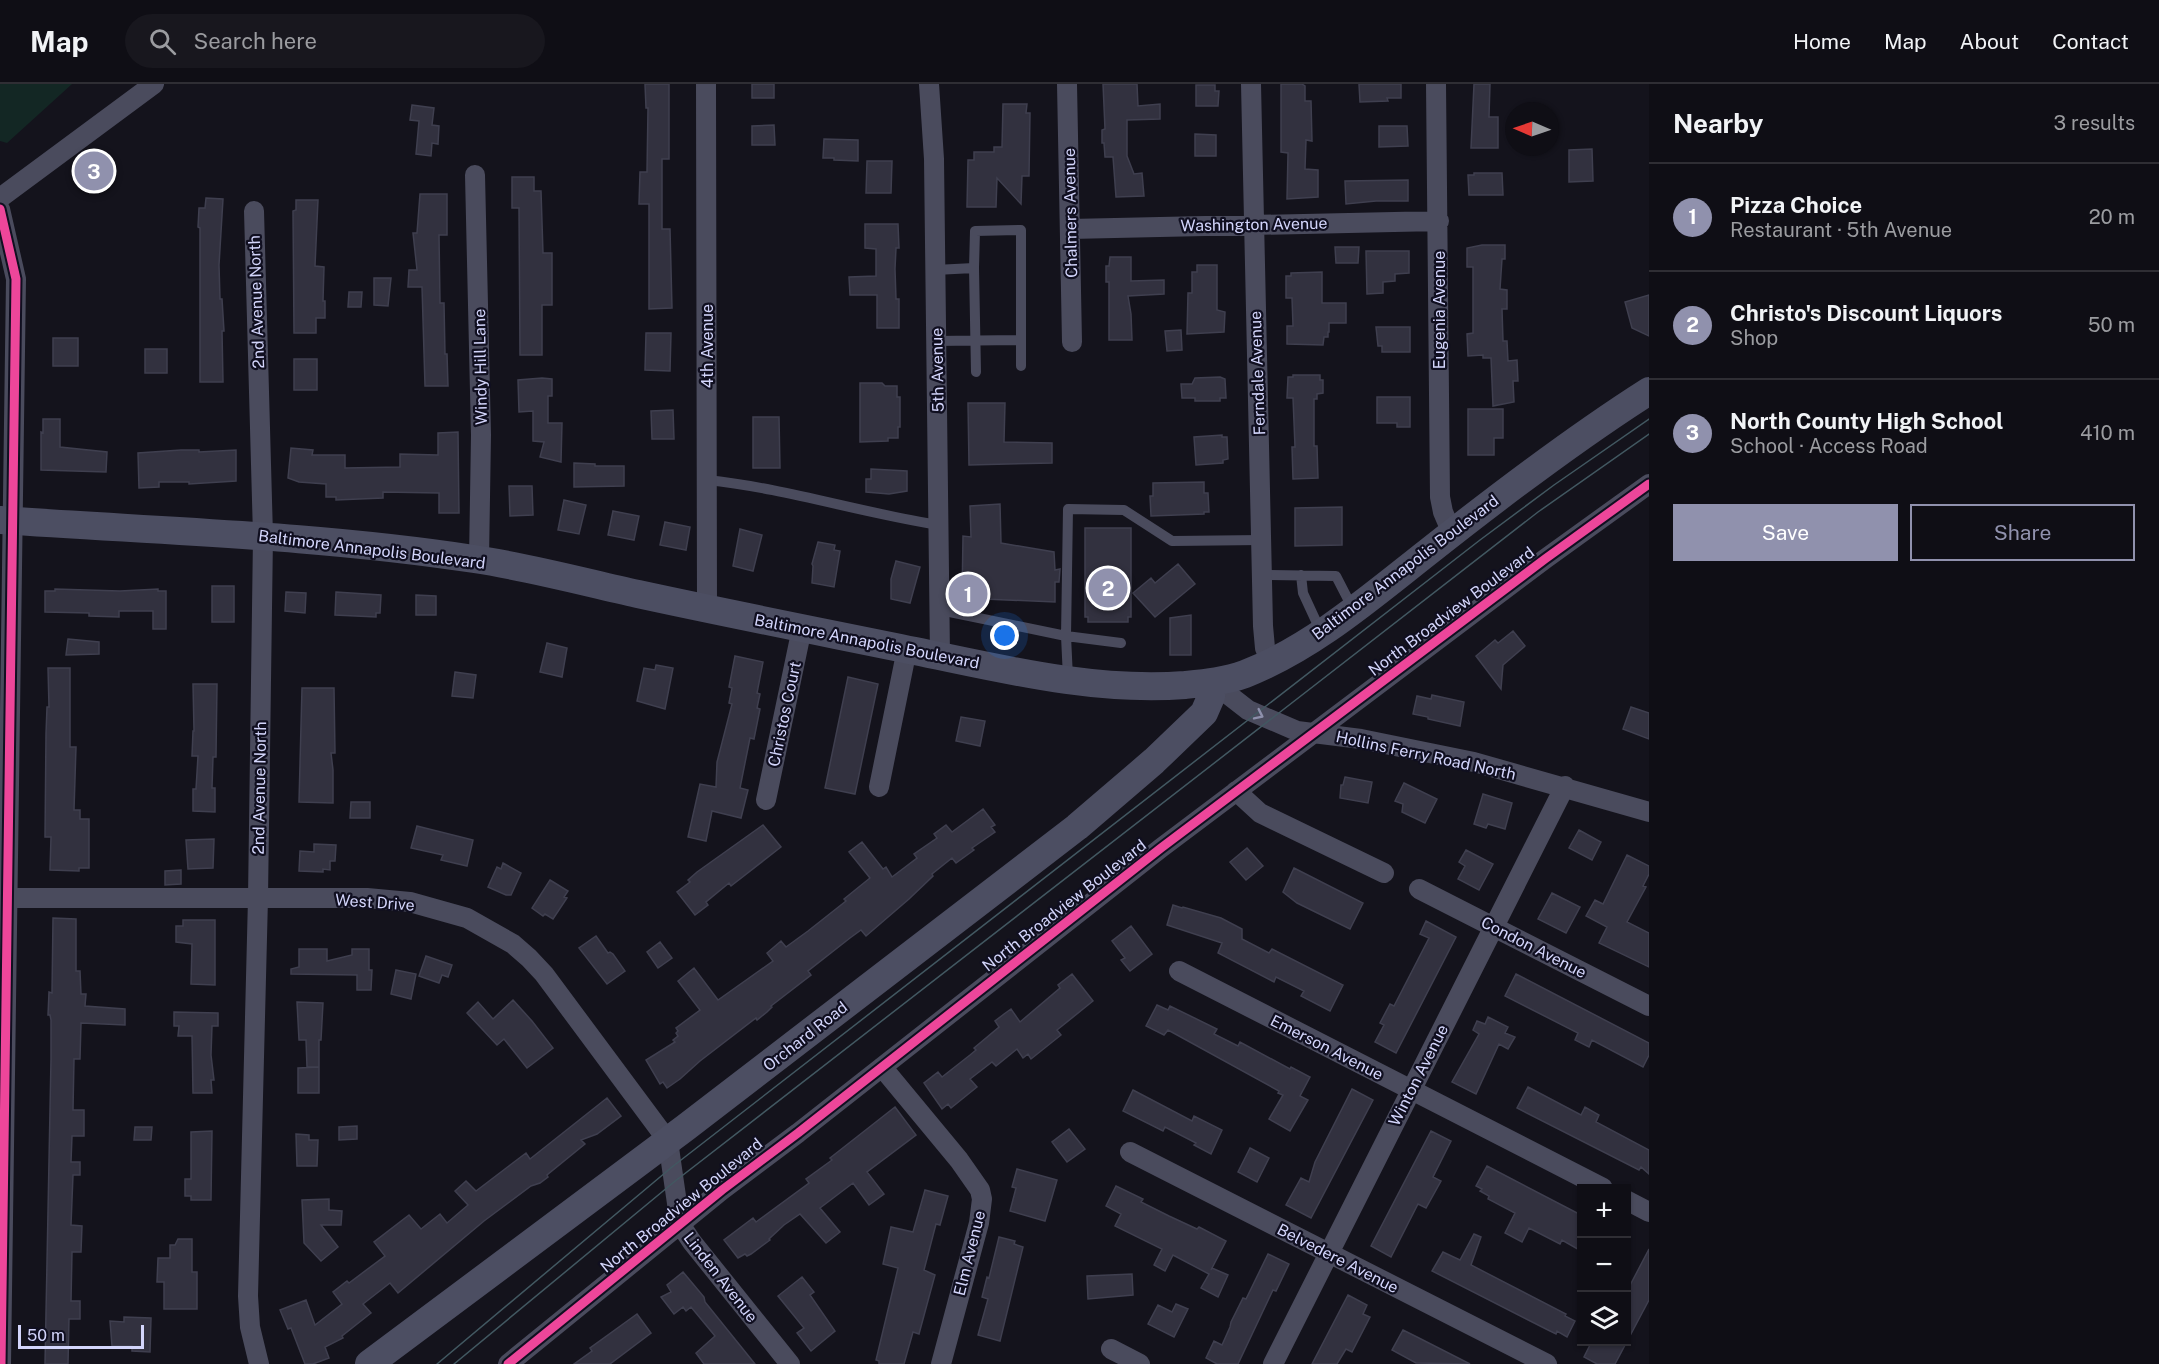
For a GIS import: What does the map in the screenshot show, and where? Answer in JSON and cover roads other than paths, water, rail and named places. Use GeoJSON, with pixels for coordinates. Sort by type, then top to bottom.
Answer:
{"type":"FeatureCollection","features":[{"type":"Feature","properties":{"kind":"main road","name":"Baltimore Annapolis Boulevard"},"geometry":{"type":"LineString","coordinates":[[7,520],[263,536],[368,545],[479,560],[907,650],[1068,680],[1134,686],[1176,686],[1212,682],[1245,674],[1271,662],[1321,632],[1574,441],[1649,391]]}},
{"type":"Feature","properties":{"kind":"main road","name":"Orchard Road"},"geometry":{"type":"LineString","coordinates":[[369,1364],[669,1141],[1014,876],[1118,793],[1204,713],[1211,697],[1212,682]]}},
{"type":"Feature","properties":{"kind":"street"},"geometry":{"type":"LineString","coordinates":[[0,198],[154,84]]}},
{"type":"Feature","properties":{"kind":"street","name":"4th Avenue"},"geometry":{"type":"LineString","coordinates":[[706,84],[707,609]]}},
{"type":"Feature","properties":{"kind":"street","name":"5th Avenue"},"geometry":{"type":"LineString","coordinates":[[929,84],[934,159],[940,656]]}},
{"type":"Feature","properties":{"kind":"street","name":"Chalmers Avenue"},"geometry":{"type":"LineString","coordinates":[[1068,84],[1072,342]]}},
{"type":"Feature","properties":{"kind":"street","name":"Ferndale Avenue"},"geometry":{"type":"LineString","coordinates":[[1251,84],[1263,634],[1271,662]]}},
{"type":"Feature","properties":{"kind":"street","name":"Eugenia Avenue"},"geometry":{"type":"LineString","coordinates":[[1436,84],[1440,497],[1443,512],[1452,533]]}},
{"type":"Feature","properties":{"kind":"street","name":"Windy Hill Lane"},"geometry":{"type":"LineString","coordinates":[[475,175],[481,435],[479,560]]}},
{"type":"Feature","properties":{"kind":"street"},"geometry":{"type":"LineString","coordinates":[[0,209],[16,279],[7,520],[8,898],[2,1364]]}},
{"type":"Feature","properties":{"kind":"street","name":"2nd Avenue North"},"geometry":{"type":"LineString","coordinates":[[254,211],[263,536],[258,898],[248,1296],[250,1327],[259,1364]]}},
{"type":"Feature","properties":{"kind":"street","name":"Washington Avenue"},"geometry":{"type":"LineString","coordinates":[[1070,229],[1439,220]]}},
{"type":"Feature","properties":{"kind":"street","name":"North Broadview Boulevard"},"geometry":{"type":"LineString","coordinates":[[513,1362],[680,1224],[1236,791],[1535,566],[1649,484]]}},
{"type":"Feature","properties":{"kind":"street","name":"Christos Court"},"geometry":{"type":"LineString","coordinates":[[766,800],[802,628]]}},
{"type":"Feature","properties":{"kind":"street"},"geometry":{"type":"LineString","coordinates":[[879,787],[907,650]]}},
{"type":"Feature","properties":{"kind":"street","name":"Hollins Ferry Road North"},"geometry":{"type":"LineString","coordinates":[[1212,682],[1260,717],[1297,731],[1361,740],[1474,762],[1649,812]]}},
{"type":"Feature","properties":{"kind":"street","name":"Winton Avenue"},"geometry":{"type":"LineString","coordinates":[[1273,1364],[1564,786]]}},
{"type":"Feature","properties":{"kind":"street"},"geometry":{"type":"LineString","coordinates":[[1236,791],[1260,813],[1384,873]]}},
{"type":"Feature","properties":{"kind":"street","name":"Condon Avenue"},"geometry":{"type":"LineString","coordinates":[[1419,889],[1649,1006]]}},
{"type":"Feature","properties":{"kind":"street","name":"West Drive"},"geometry":{"type":"LineString","coordinates":[[8,898],[367,898],[410,902],[467,918],[513,944],[544,975],[669,1141]]}},
{"type":"Feature","properties":{"kind":"street","name":"Emerson Avenue"},"geometry":{"type":"LineString","coordinates":[[1179,970],[1595,1184]]}},
{"type":"Feature","properties":{"kind":"street","name":"Elm Avenue"},"geometry":{"type":"LineString","coordinates":[[882,1067],[959,1160],[980,1190],[982,1199],[979,1223],[940,1364]]}},
{"type":"Feature","properties":{"kind":"street","name":"Linden Avenue"},"geometry":{"type":"LineString","coordinates":[[669,1141],[680,1224],[790,1364]]}},
{"type":"Feature","properties":{"kind":"street","name":"Belvedere Avenue"},"geometry":{"type":"LineString","coordinates":[[1130,1152],[1547,1364]]}},
{"type":"Feature","properties":{"kind":"street"},"geometry":{"type":"LineString","coordinates":[[1631,1203],[1649,1212]]}},
{"type":"Feature","properties":{"kind":"street"},"geometry":{"type":"LineString","coordinates":[[1111,1348],[1140,1364]]}},
{"type":"Feature","properties":{"kind":"lane"},"geometry":{"type":"LineString","coordinates":[[976,372],[975,231],[1021,230],[1021,366]]}},
{"type":"Feature","properties":{"kind":"lane"},"geometry":{"type":"LineString","coordinates":[[936,270],[974,268]]}},
{"type":"Feature","properties":{"kind":"lane"},"geometry":{"type":"LineString","coordinates":[[936,341],[1021,340]]}},
{"type":"Feature","properties":{"kind":"lane"},"geometry":{"type":"LineString","coordinates":[[707,480],[748,484],[839,506],[939,525]]}},
{"type":"Feature","properties":{"kind":"lane"},"geometry":{"type":"LineString","coordinates":[[1068,680],[1066,636],[1068,509],[1124,510],[1172,541],[1262,540]]}},
{"type":"Feature","properties":{"kind":"lane"},"geometry":{"type":"LineString","coordinates":[[1262,575],[1336,576],[1353,610]]}},
{"type":"Feature","properties":{"kind":"lane"},"geometry":{"type":"LineString","coordinates":[[1301,576],[1303,593],[1321,632]]}},
{"type":"Feature","properties":{"kind":"lane"},"geometry":{"type":"LineString","coordinates":[[940,610],[1066,636],[1121,643]]}},
{"type":"Feature","properties":{"kind":"tram line"},"geometry":{"type":"LineString","coordinates":[[437,1364],[672,1167],[1480,540],[1649,419]]}},
{"type":"Feature","properties":{"kind":"tram line"},"geometry":{"type":"LineString","coordinates":[[454,1364],[674,1182],[1538,512],[1649,434]]}},
{"type":"Feature","properties":{"kind":"place","name":"North County High School"},"geometry":{"type":"Point","coordinates":[94,171]}},
{"type":"Feature","properties":{"kind":"place","name":"Christo's Discount Liquors"},"geometry":{"type":"Point","coordinates":[1108,588]}},
{"type":"Feature","properties":{"kind":"place","name":"Pizza Choice"},"geometry":{"type":"Point","coordinates":[968,594]}}]}
